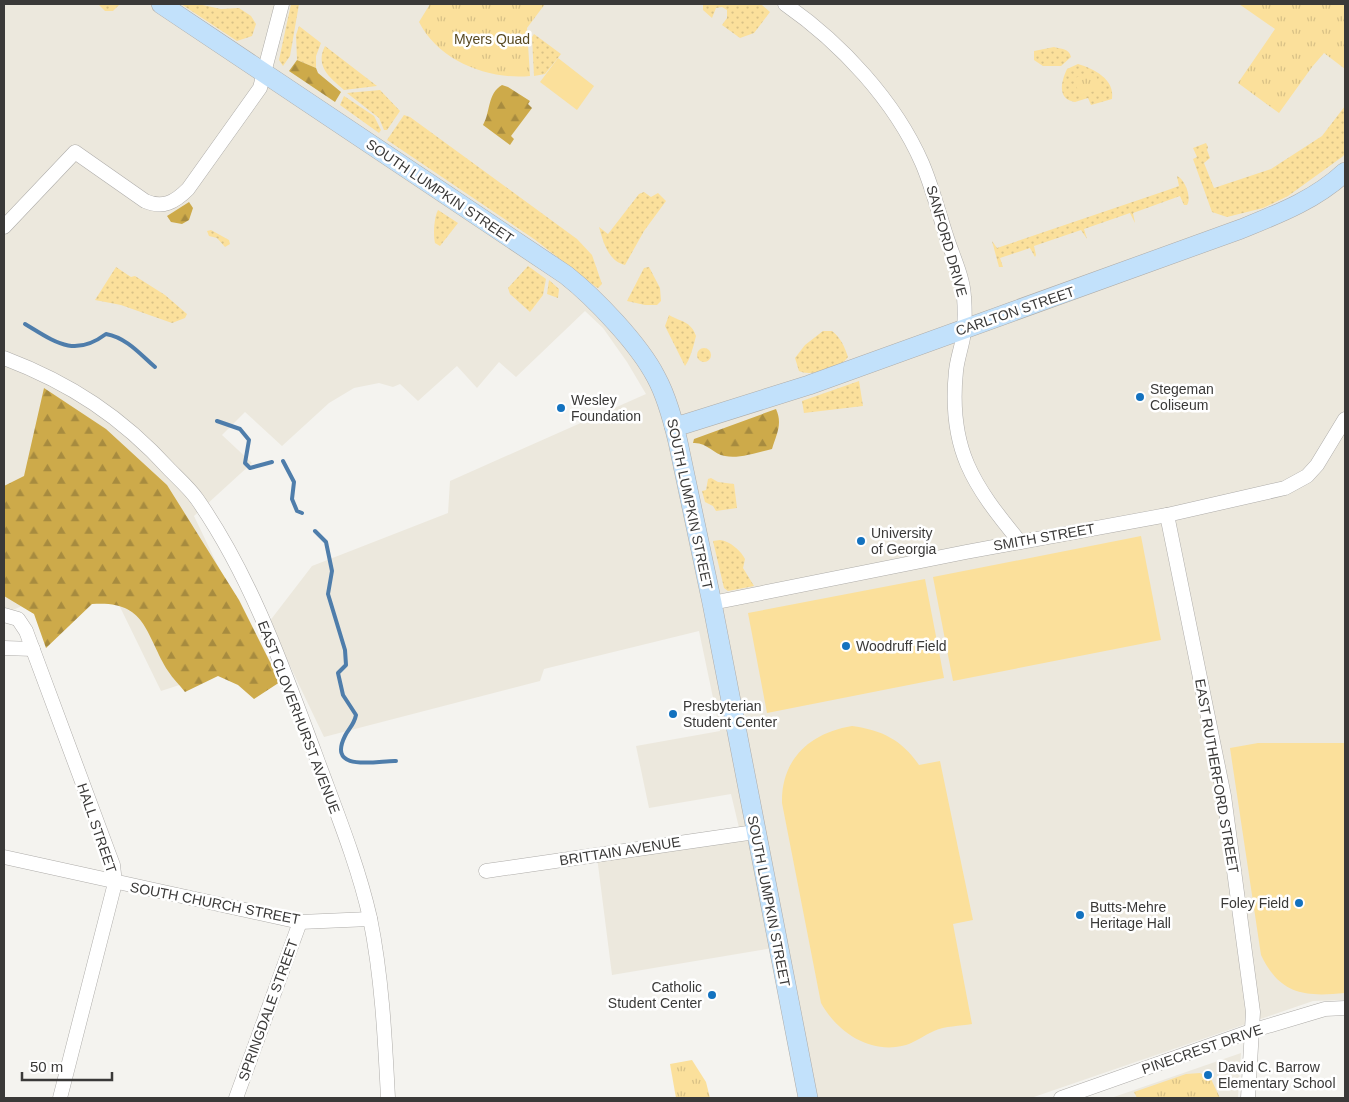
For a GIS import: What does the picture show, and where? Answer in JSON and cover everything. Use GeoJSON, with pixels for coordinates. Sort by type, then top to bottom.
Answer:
{"type":"FeatureCollection","features":[{"type":"Feature","properties":{"kind":"main road","name":"SOUTH LUMPKIN STREET"},"geometry":{"type":"LineString","coordinates":[[161,4],[542,258],[588,293],[631,342],[656,376],[674,426],[712,603],[808,1098]]}},
{"type":"Feature","properties":{"kind":"main road","name":"CARLTON STREET"},"geometry":{"type":"LineString","coordinates":[[674,426],[802,388],[964,327],[1086,286],[1246,227],[1296,206],[1345,176]]}},
{"type":"Feature","properties":{"kind":"street"},"geometry":{"type":"LineString","coordinates":[[4,227],[74,152],[145,201],[156,206],[164,206],[174,201],[187,190],[232,130],[260,88],[282,4]]}},
{"type":"Feature","properties":{"kind":"street","name":"SANFORD DRIVE"},"geometry":{"type":"LineString","coordinates":[[786,4],[852,63],[883,100],[907,134],[930,182],[962,284],[964,327],[956,370],[954,396],[960,446],[979,491],[1020,542]]}},
{"type":"Feature","properties":{"kind":"street","name":"EAST CLOVERHURST AVENUE"},"geometry":{"type":"LineString","coordinates":[[4,358],[30,368],[103,408],[144,441],[196,498],[236,564],[283,667],[350,848],[370,919],[382,1016],[388,1098]]}},
{"type":"Feature","properties":{"kind":"street","name":"SMITH STREET"},"geometry":{"type":"LineString","coordinates":[[712,603],[1167,515],[1284,488],[1307,476],[1317,465],[1345,419]]}},
{"type":"Feature","properties":{"kind":"street","name":"EAST RUTHERFORD STREET"},"geometry":{"type":"LineString","coordinates":[[1167,515],[1224,796],[1253,1012],[1248,1098]]}},
{"type":"Feature","properties":{"kind":"street","name":"HALL STREET"},"geometry":{"type":"LineString","coordinates":[[4,615],[18,619],[26,631],[113,865],[115,883],[60,1098]]}},
{"type":"Feature","properties":{"kind":"street"},"geometry":{"type":"LineString","coordinates":[[4,648],[33,649]]}},
{"type":"Feature","properties":{"kind":"street","name":"BRITTAIN AVENUE"},"geometry":{"type":"LineString","coordinates":[[486,872],[665,843],[755,832]]}},
{"type":"Feature","properties":{"kind":"street","name":"SOUTH CHURCH STREET"},"geometry":{"type":"LineString","coordinates":[[4,857],[115,883],[300,922],[370,919]]}},
{"type":"Feature","properties":{"kind":"street","name":"SPRINGDALE STREET"},"geometry":{"type":"LineString","coordinates":[[236,1098],[300,922]]}},
{"type":"Feature","properties":{"kind":"street","name":"PINECREST DRIVE"},"geometry":{"type":"LineString","coordinates":[[1061,1098],[1251,1031],[1325,1009],[1345,1008]]}},
{"type":"Feature","properties":{"kind":"shaded area","name":"University of Georgia"},"geometry":{"type":"Polygon","coordinates":[[[4,4],[1345,4],[1345,1000],[1313,1001],[1031,1098],[817,1098],[779,947],[612,975],[597,857],[741,836],[731,794],[649,808],[636,746],[720,731],[699,631],[544,669],[540,681],[324,737],[269,622],[312,566],[448,513],[450,481],[646,394],[627,362],[603,328],[585,311],[516,377],[499,362],[477,388],[457,366],[418,401],[400,384],[393,387],[379,383],[354,388],[329,403],[282,446],[245,412],[222,435],[252,463],[194,516],[262,658],[161,691],[102,570],[4,614],[4,4]]]}},
{"type":"Feature","properties":{"kind":"shaded area","name":"David C. Barrow Elementary School"},"geometry":{"type":"Polygon","coordinates":[[[1241,1053],[1238,1098],[1111,1098],[1241,1053]]]}},
{"type":"Feature","properties":{"kind":"green space"},"geometry":{"type":"Polygon","coordinates":[[[98,4],[120,4],[113,11],[105,11],[98,4]]]}},
{"type":"Feature","properties":{"kind":"green space"},"geometry":{"type":"Polygon","coordinates":[[[181,4],[198,4],[221,9],[239,8],[251,16],[256,24],[252,36],[237,41],[181,4]]]}},
{"type":"Feature","properties":{"kind":"green space"},"geometry":{"type":"Polygon","coordinates":[[[291,4],[299,4],[290,56],[283,66],[279,60],[291,4]]]}},
{"type":"Feature","properties":{"kind":"green space","name":"Myers Quad"},"geometry":{"type":"Polygon","coordinates":[[[430,4],[545,4],[527,28],[530,76],[498,75],[466,65],[452,57],[428,36],[419,22],[430,4]]]}},
{"type":"Feature","properties":{"kind":"green space"},"geometry":{"type":"Polygon","coordinates":[[[703,4],[761,4],[770,12],[754,33],[740,38],[722,25],[727,18],[727,10],[722,7],[716,8],[712,18],[703,10],[703,4]]]}},
{"type":"Feature","properties":{"kind":"green space"},"geometry":{"type":"Polygon","coordinates":[[[1239,4],[1345,4],[1345,69],[1324,53],[1279,113],[1238,83],[1275,29],[1239,4]]]}},
{"type":"Feature","properties":{"kind":"green space"},"geometry":{"type":"Polygon","coordinates":[[[299,26],[321,43],[316,56],[316,68],[297,60],[296,35],[299,26]]]}},
{"type":"Feature","properties":{"kind":"green space"},"geometry":{"type":"Polygon","coordinates":[[[534,34],[561,54],[545,74],[534,76],[532,37],[534,34]]]}},
{"type":"Feature","properties":{"kind":"green space"},"geometry":{"type":"Polygon","coordinates":[[[325,46],[377,86],[344,90],[325,71],[322,53],[325,46]]]}},
{"type":"Feature","properties":{"kind":"green space"},"geometry":{"type":"Polygon","coordinates":[[[1054,47],[1064,49],[1070,54],[1071,57],[1061,66],[1043,66],[1034,60],[1034,51],[1054,47]]]}},
{"type":"Feature","properties":{"kind":"green space"},"geometry":{"type":"Polygon","coordinates":[[[558,58],[594,86],[577,110],[540,82],[558,58]]]}},
{"type":"Feature","properties":{"kind":"green space"},"geometry":{"type":"Polygon","coordinates":[[[297,60],[316,68],[318,73],[341,92],[335,102],[289,71],[297,60]]]}},
{"type":"Feature","properties":{"kind":"green space"},"geometry":{"type":"Polygon","coordinates":[[[1078,64],[1097,72],[1107,80],[1112,92],[1112,99],[1091,105],[1088,98],[1075,102],[1065,97],[1062,84],[1065,74],[1067,69],[1078,64]]]}},
{"type":"Feature","properties":{"kind":"green space"},"geometry":{"type":"Polygon","coordinates":[[[1092,73],[1096,76],[1102,89],[1079,95],[1074,78],[1092,73]]]}},
{"type":"Feature","properties":{"kind":"green space"},"geometry":{"type":"Polygon","coordinates":[[[502,85],[530,101],[528,104],[532,108],[511,136],[514,139],[510,145],[483,125],[494,93],[502,85]]]}},
{"type":"Feature","properties":{"kind":"green space"},"geometry":{"type":"Polygon","coordinates":[[[380,90],[400,111],[387,130],[384,130],[379,118],[347,93],[380,90]]]}},
{"type":"Feature","properties":{"kind":"green space"},"geometry":{"type":"Polygon","coordinates":[[[344,96],[374,116],[381,130],[379,133],[340,105],[344,96]]]}},
{"type":"Feature","properties":{"kind":"green space"},"geometry":{"type":"Polygon","coordinates":[[[1345,106],[1345,154],[1342,157],[1288,196],[1263,208],[1227,217],[1212,212],[1193,159],[1197,157],[1193,148],[1206,143],[1210,158],[1204,163],[1214,188],[1271,169],[1322,136],[1345,106]]]}},
{"type":"Feature","properties":{"kind":"green space"},"geometry":{"type":"Polygon","coordinates":[[[404,115],[410,117],[577,239],[592,255],[602,284],[598,288],[596,287],[534,239],[387,140],[404,115]]]}},
{"type":"Feature","properties":{"kind":"green space"},"geometry":{"type":"Polygon","coordinates":[[[1177,176],[1183,181],[1187,189],[1189,198],[1187,205],[1184,205],[1180,196],[1133,213],[1135,223],[1130,213],[1084,229],[1087,239],[1081,230],[1034,246],[1035,257],[1030,248],[1000,258],[1003,267],[999,267],[992,241],[997,248],[1165,191],[1179,186],[1177,176]]]}},
{"type":"Feature","properties":{"kind":"green space"},"geometry":{"type":"Polygon","coordinates":[[[644,192],[651,197],[658,193],[666,201],[644,231],[625,265],[619,263],[610,255],[599,227],[608,234],[639,194],[644,192]]]}},
{"type":"Feature","properties":{"kind":"green space"},"geometry":{"type":"Polygon","coordinates":[[[189,202],[193,208],[189,220],[182,224],[171,222],[167,216],[189,202]]]}},
{"type":"Feature","properties":{"kind":"green space"},"geometry":{"type":"Polygon","coordinates":[[[438,210],[458,223],[440,246],[435,243],[434,235],[438,210]]]}},
{"type":"Feature","properties":{"kind":"green space"},"geometry":{"type":"Polygon","coordinates":[[[211,230],[229,240],[230,244],[225,247],[217,238],[209,236],[207,231],[211,230]]]}},
{"type":"Feature","properties":{"kind":"green space"},"geometry":{"type":"Polygon","coordinates":[[[528,266],[546,279],[543,295],[530,312],[510,294],[508,288],[528,266]]]}},
{"type":"Feature","properties":{"kind":"green space"},"geometry":{"type":"Polygon","coordinates":[[[116,267],[131,277],[135,276],[165,295],[187,314],[185,318],[172,323],[121,305],[95,300],[116,267]]]}},
{"type":"Feature","properties":{"kind":"green space"},"geometry":{"type":"Polygon","coordinates":[[[649,267],[660,288],[661,301],[657,305],[645,305],[627,301],[644,268],[649,267]]]}},
{"type":"Feature","properties":{"kind":"green space"},"geometry":{"type":"Polygon","coordinates":[[[549,280],[559,289],[558,298],[547,294],[549,280]]]}},
{"type":"Feature","properties":{"kind":"green space"},"geometry":{"type":"Polygon","coordinates":[[[669,315],[691,327],[696,336],[685,366],[665,326],[669,315]]]}},
{"type":"Feature","properties":{"kind":"green space"},"geometry":{"type":"Polygon","coordinates":[[[823,331],[832,331],[838,336],[848,357],[839,365],[818,372],[804,373],[799,371],[795,358],[805,345],[823,331]]]}},
{"type":"Feature","properties":{"kind":"green space"},"geometry":{"type":"Polygon","coordinates":[[[704,348],[709,350],[711,355],[709,360],[704,362],[699,360],[697,355],[699,350],[704,348]]]}},
{"type":"Feature","properties":{"kind":"green space"},"geometry":{"type":"Polygon","coordinates":[[[859,381],[863,406],[804,413],[802,401],[859,381]]]}},
{"type":"Feature","properties":{"kind":"green space"},"geometry":{"type":"Polygon","coordinates":[[[44,388],[106,429],[167,485],[239,600],[280,682],[254,699],[238,685],[218,676],[185,692],[168,671],[142,622],[124,608],[110,604],[92,604],[46,648],[34,614],[4,596],[4,486],[24,476],[44,388]]]}},
{"type":"Feature","properties":{"kind":"green space"},"geometry":{"type":"Polygon","coordinates":[[[776,409],[779,425],[772,449],[730,457],[721,455],[702,444],[693,443],[694,439],[776,409]]]}},
{"type":"Feature","properties":{"kind":"green space"},"geometry":{"type":"Polygon","coordinates":[[[711,478],[718,482],[734,484],[737,508],[716,511],[713,506],[705,502],[702,491],[706,490],[708,479],[711,478]]]}},
{"type":"Feature","properties":{"kind":"green space"},"geometry":{"type":"Polygon","coordinates":[[[1141,536],[1161,640],[953,681],[933,577],[1141,536]]]}},
{"type":"Feature","properties":{"kind":"green space"},"geometry":{"type":"Polygon","coordinates":[[[720,540],[731,544],[743,556],[745,559],[743,568],[754,586],[728,591],[724,588],[713,541],[720,540]]]}},
{"type":"Feature","properties":{"kind":"green space","name":"Woodruff Field"},"geometry":{"type":"Polygon","coordinates":[[[925,579],[944,678],[767,713],[748,613],[925,579]]]}},
{"type":"Feature","properties":{"kind":"green space"},"geometry":{"type":"Polygon","coordinates":[[[852,726],[873,730],[890,738],[906,749],[919,765],[940,761],[973,920],[953,924],[972,1024],[938,1029],[910,1044],[893,1047],[880,1047],[857,1039],[837,1024],[821,1003],[782,803],[783,787],[787,773],[801,751],[823,735],[852,726]]]}},
{"type":"Feature","properties":{"kind":"green space","name":"Foley Field"},"geometry":{"type":"Polygon","coordinates":[[[1258,743],[1345,743],[1345,993],[1318,994],[1295,991],[1285,986],[1277,978],[1268,968],[1261,955],[1230,748],[1258,743]]]}},
{"type":"Feature","properties":{"kind":"green space"},"geometry":{"type":"Polygon","coordinates":[[[692,1060],[706,1082],[710,1098],[676,1098],[670,1064],[692,1060]]]}},
{"type":"Feature","properties":{"kind":"green space"},"geometry":{"type":"Polygon","coordinates":[[[1200,1073],[1211,1079],[1220,1098],[1137,1098],[1134,1092],[1186,1074],[1200,1073]]]}},
{"type":"Feature","properties":{"kind":"waterway"},"geometry":{"type":"LineString","coordinates":[[25,324],[46,337],[65,345],[84,345],[106,334],[114,336],[133,347],[155,367]]}},
{"type":"Feature","properties":{"kind":"waterway"},"geometry":{"type":"LineString","coordinates":[[217,421],[240,429],[249,440],[245,463],[250,468],[272,462]]}},
{"type":"Feature","properties":{"kind":"waterway"},"geometry":{"type":"LineString","coordinates":[[283,461],[294,482],[292,499],[297,511],[302,513]]}},
{"type":"Feature","properties":{"kind":"waterway"},"geometry":{"type":"LineString","coordinates":[[315,531],[326,542],[332,571],[328,594],[345,650],[346,665],[338,673],[343,695],[356,715],[341,748],[343,756],[357,762],[396,761]]}},
{"type":"Feature","properties":{"kind":"place","name":"Stegeman Coliseum"},"geometry":{"type":"Point","coordinates":[1140,397]}},
{"type":"Feature","properties":{"kind":"place","name":"Wesley Foundation"},"geometry":{"type":"Point","coordinates":[561,408]}},
{"type":"Feature","properties":{"kind":"place","name":"University of Georgia"},"geometry":{"type":"Point","coordinates":[861,541]}},
{"type":"Feature","properties":{"kind":"place","name":"Woodruff Field"},"geometry":{"type":"Point","coordinates":[846,646]}},
{"type":"Feature","properties":{"kind":"place","name":"Presbyterian Student Center"},"geometry":{"type":"Point","coordinates":[673,714]}},
{"type":"Feature","properties":{"kind":"place","name":"Foley Field"},"geometry":{"type":"Point","coordinates":[1299,903]}},
{"type":"Feature","properties":{"kind":"place","name":"Butts-Mehre Heritage Hall"},"geometry":{"type":"Point","coordinates":[1080,915]}},
{"type":"Feature","properties":{"kind":"place","name":"Catholic Student Center"},"geometry":{"type":"Point","coordinates":[712,995]}},
{"type":"Feature","properties":{"kind":"place","name":"David C. Barrow Elementary School"},"geometry":{"type":"Point","coordinates":[1208,1075]}}]}
